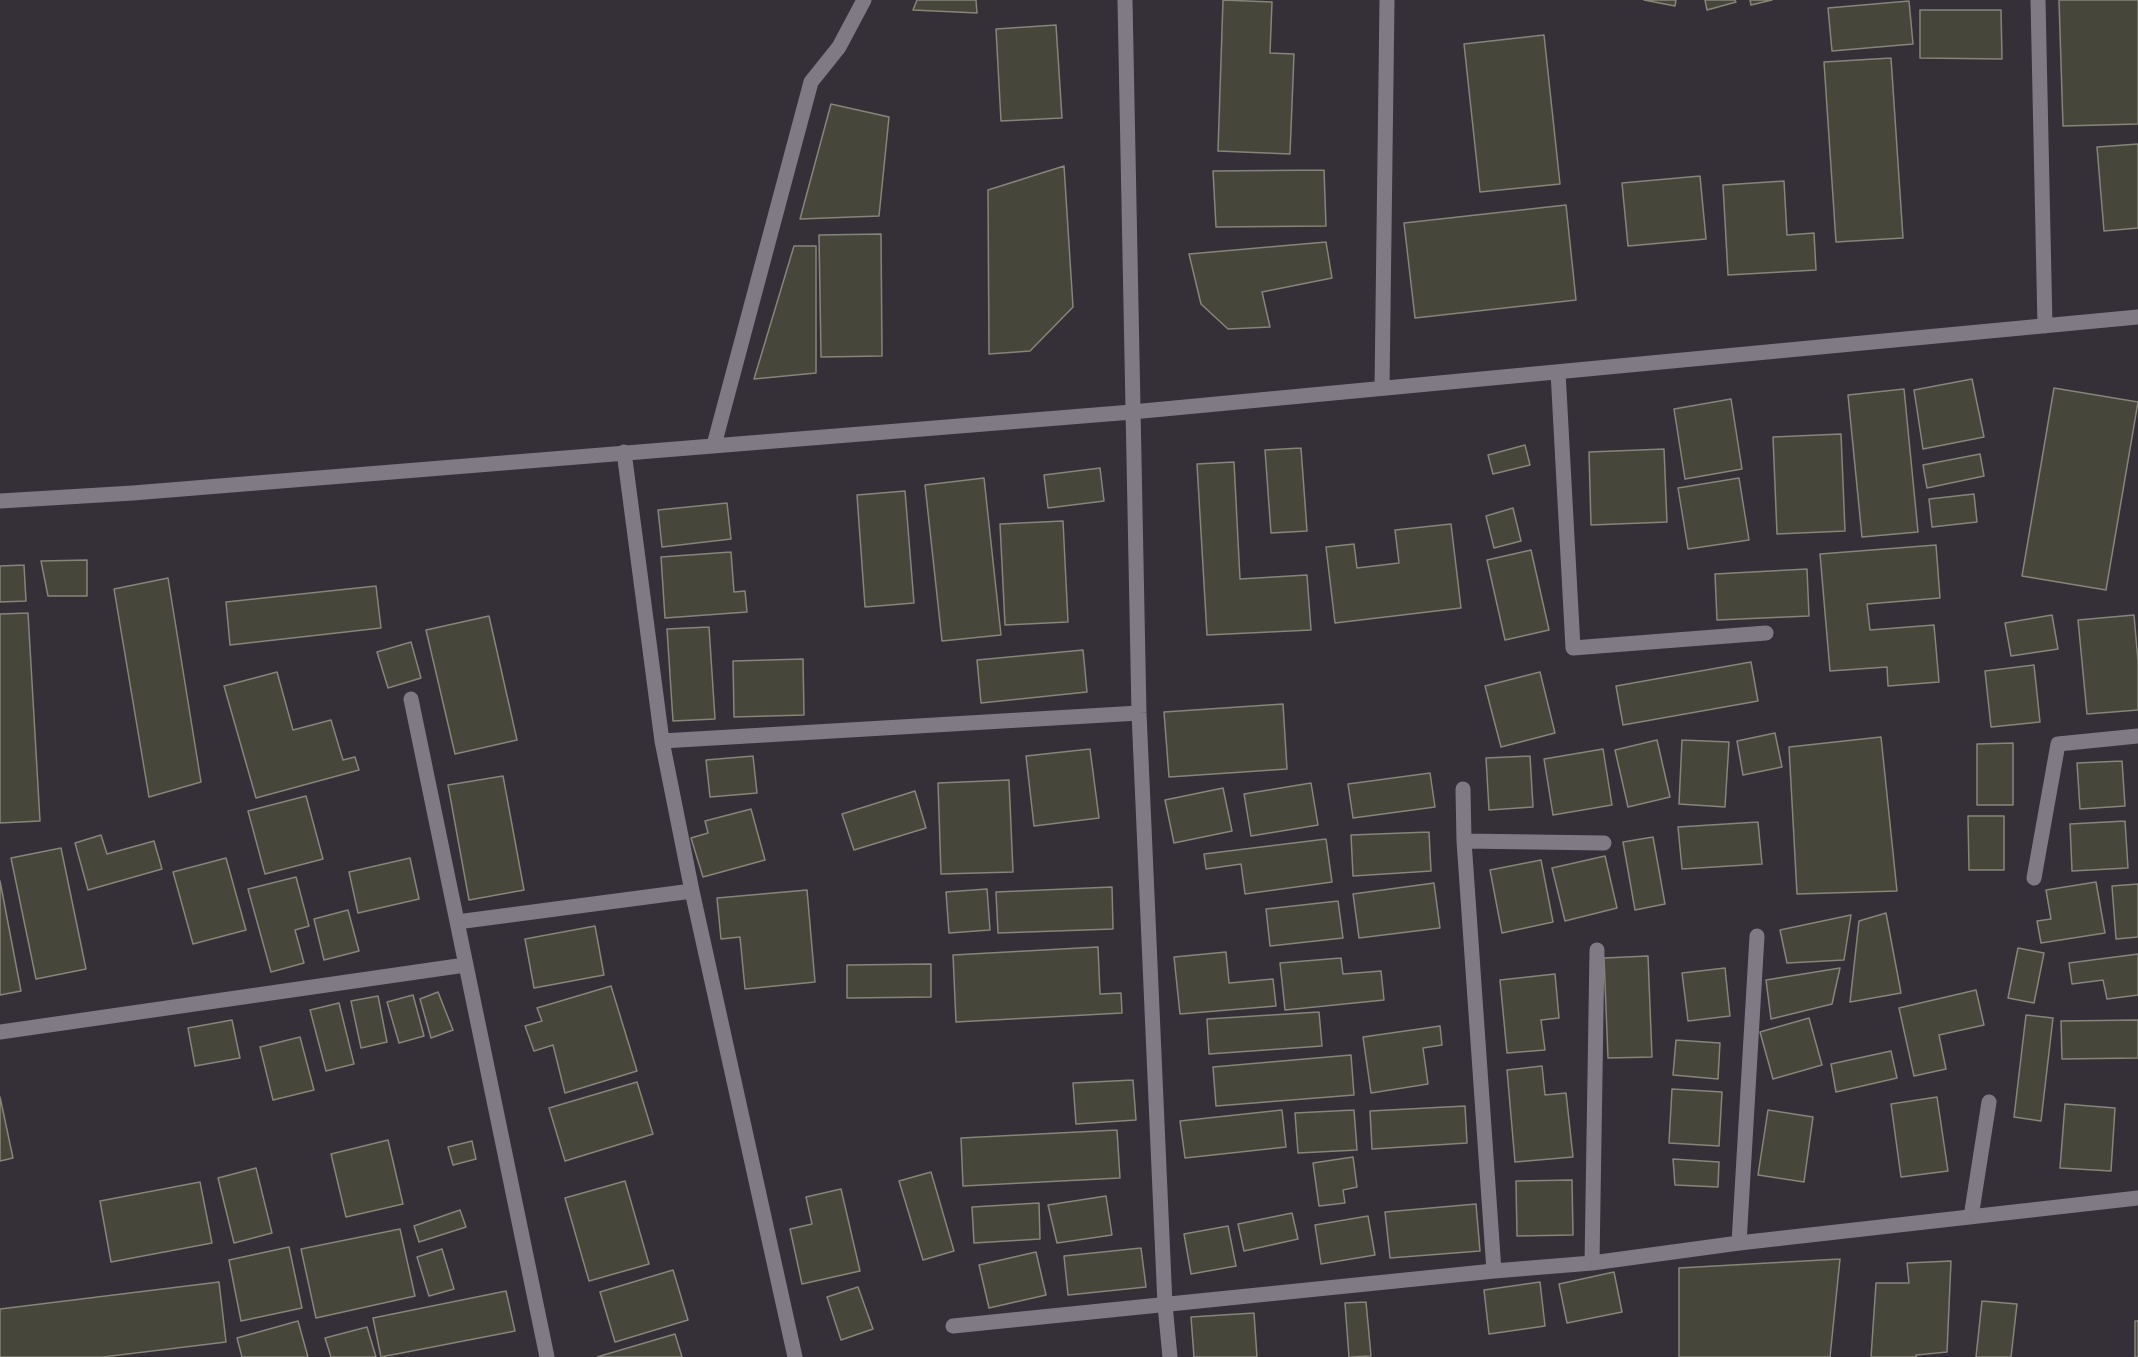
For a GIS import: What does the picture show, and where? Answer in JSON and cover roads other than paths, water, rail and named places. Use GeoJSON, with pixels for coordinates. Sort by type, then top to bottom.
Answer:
{"type":"FeatureCollection","features":[{"type":"Feature","properties":{"kind":"street"},"geometry":{"type":"LineString","coordinates":[[714,445],[811,82],[839,47],[864,0]]}},
{"type":"Feature","properties":{"kind":"street"},"geometry":{"type":"LineString","coordinates":[[1125,0],[1139,712],[1165,1305],[1170,1357]]}},
{"type":"Feature","properties":{"kind":"street"},"geometry":{"type":"LineString","coordinates":[[1382,388],[1387,0]]}},
{"type":"Feature","properties":{"kind":"street"},"geometry":{"type":"LineString","coordinates":[[2038,0],[2045,326]]}},
{"type":"Feature","properties":{"kind":"street"},"geometry":{"type":"LineString","coordinates":[[0,501],[145,492],[1132,412],[2138,317]]}},
{"type":"Feature","properties":{"kind":"street"},"geometry":{"type":"LineString","coordinates":[[1558,372],[1573,648],[1766,633]]}},
{"type":"Feature","properties":{"kind":"street"},"geometry":{"type":"LineString","coordinates":[[624,452],[662,741],[692,891],[795,1357]]}},
{"type":"Feature","properties":{"kind":"street"},"geometry":{"type":"LineString","coordinates":[[411,699],[547,1357]]}},
{"type":"Feature","properties":{"kind":"street"},"geometry":{"type":"LineString","coordinates":[[662,741],[1139,712]]}},
{"type":"Feature","properties":{"kind":"street"},"geometry":{"type":"LineString","coordinates":[[2034,878],[2058,744],[2138,736]]}},
{"type":"Feature","properties":{"kind":"street"},"geometry":{"type":"LineString","coordinates":[[1462,789],[1494,1271]]}},
{"type":"Feature","properties":{"kind":"street"},"geometry":{"type":"LineString","coordinates":[[1464,841],[1604,843]]}},
{"type":"Feature","properties":{"kind":"street"},"geometry":{"type":"LineString","coordinates":[[457,922],[692,891]]}},
{"type":"Feature","properties":{"kind":"street"},"geometry":{"type":"LineString","coordinates":[[1739,1243],[1757,936]]}},
{"type":"Feature","properties":{"kind":"street"},"geometry":{"type":"LineString","coordinates":[[1592,1263],[1597,950]]}},
{"type":"Feature","properties":{"kind":"street"},"geometry":{"type":"LineString","coordinates":[[0,1032],[465,965]]}},
{"type":"Feature","properties":{"kind":"street"},"geometry":{"type":"LineString","coordinates":[[1971,1216],[1989,1102]]}},
{"type":"Feature","properties":{"kind":"street"},"geometry":{"type":"LineString","coordinates":[[953,1326],[1592,1263],[1739,1243],[2138,1198]]}}]}
